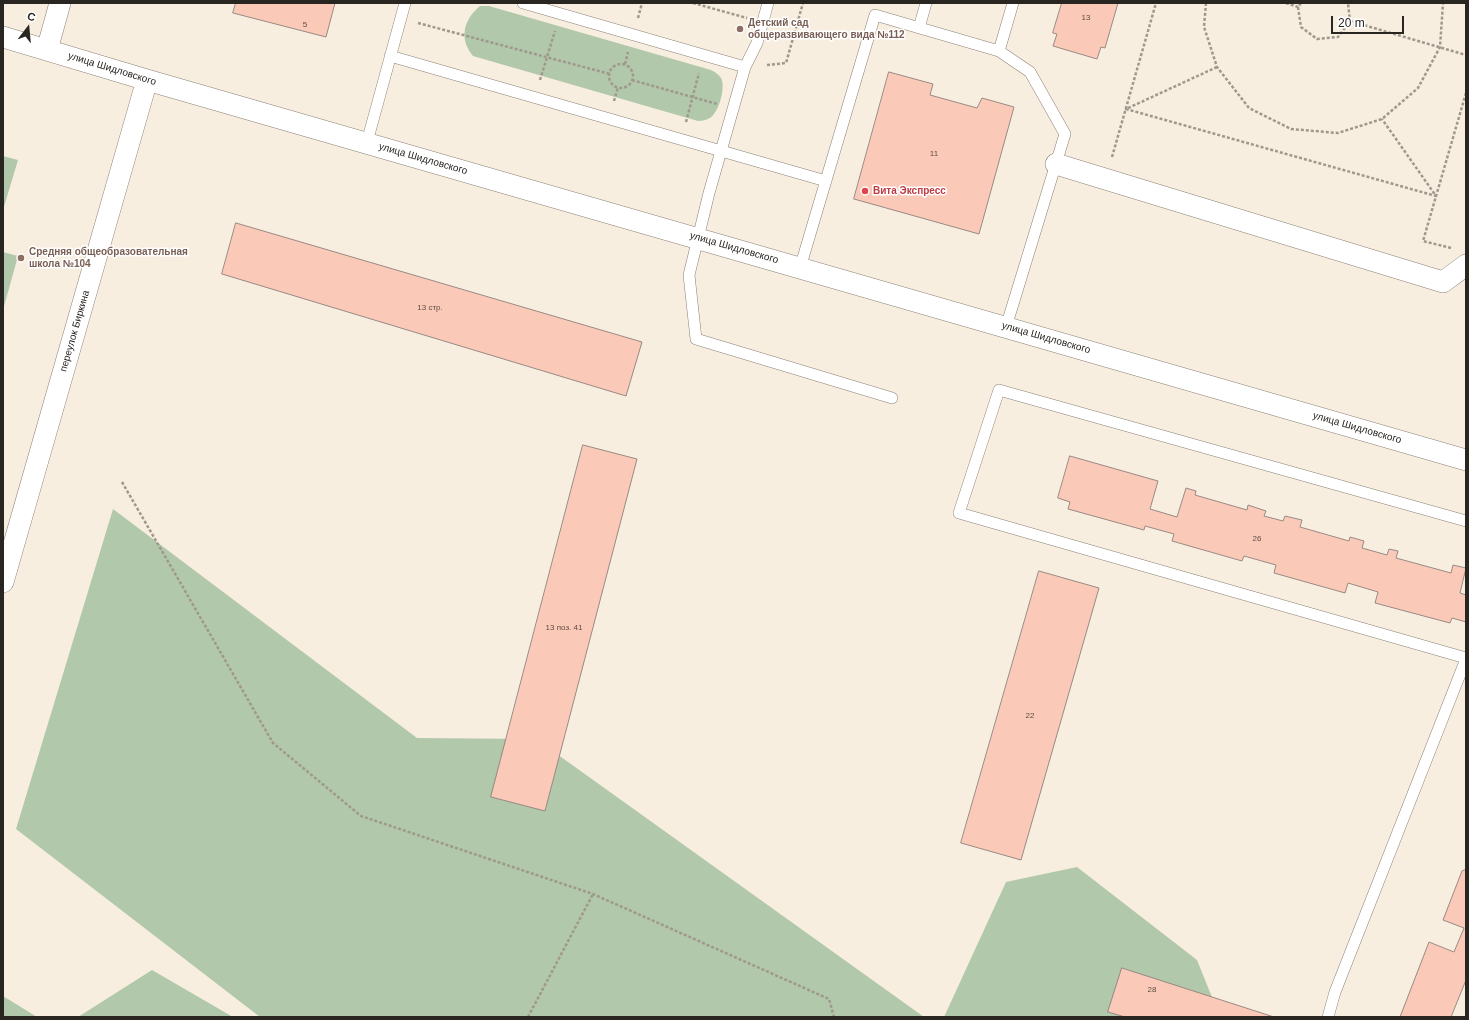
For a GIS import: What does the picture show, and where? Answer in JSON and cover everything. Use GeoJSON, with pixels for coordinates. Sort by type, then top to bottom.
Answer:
{"type":"FeatureCollection","features":[{"type":"Feature","properties":{"kind":"street"},"geometry":{"type":"LineString","coordinates":[[47,50],[60,3]]}},
{"type":"Feature","properties":{"kind":"street","name":"улица Шидловского"},"geometry":{"type":"LineString","coordinates":[[3,37],[147,80],[367,142],[1466,460]]}},
{"type":"Feature","properties":{"kind":"street","name":"переулок Биркина"},"geometry":{"type":"LineString","coordinates":[[3,582],[147,80]]}},
{"type":"Feature","properties":{"kind":"street"},"geometry":{"type":"LineString","coordinates":[[1056,164],[1443,282],[1460,257]]}},
{"type":"Feature","properties":{"kind":"lane"},"geometry":{"type":"LineString","coordinates":[[367,142],[405,3]]}},
{"type":"Feature","properties":{"kind":"lane"},"geometry":{"type":"LineString","coordinates":[[523,3],[745,67]]}},
{"type":"Feature","properties":{"kind":"lane"},"geometry":{"type":"LineString","coordinates":[[768,3],[757,43],[745,67],[733,108],[689,274],[696,339],[892,398]]}},
{"type":"Feature","properties":{"kind":"lane"},"geometry":{"type":"LineString","coordinates":[[919,28],[926,3]]}},
{"type":"Feature","properties":{"kind":"lane"},"geometry":{"type":"LineString","coordinates":[[999,51],[1013,3]]}},
{"type":"Feature","properties":{"kind":"lane"},"geometry":{"type":"LineString","coordinates":[[800,268],[875,15],[999,51],[1030,72],[1065,134],[1006,327]]}},
{"type":"Feature","properties":{"kind":"lane"},"geometry":{"type":"LineString","coordinates":[[390,56],[826,181]]}},
{"type":"Feature","properties":{"kind":"lane"},"geometry":{"type":"LineString","coordinates":[[1328,1017],[1335,992],[1466,658],[960,514],[999,390],[1466,521]]}},
{"type":"Feature","properties":{"kind":"path"},"geometry":{"type":"LineString","coordinates":[[693,3],[762,23]]}},
{"type":"Feature","properties":{"kind":"path"},"geometry":{"type":"LineString","coordinates":[[745,67],[786,63],[803,3]]}},
{"type":"Feature","properties":{"kind":"path"},"geometry":{"type":"LineString","coordinates":[[1106,179],[1156,3]]}},
{"type":"Feature","properties":{"kind":"path"},"geometry":{"type":"LineString","coordinates":[[1206,3],[1204,27],[1217,66],[1249,108],[1291,129],[1338,133],[1382,118],[1418,88],[1440,47],[1443,3]]}},
{"type":"Feature","properties":{"kind":"path"},"geometry":{"type":"LineString","coordinates":[[1286,3],[1298,7]]}},
{"type":"Feature","properties":{"kind":"path"},"geometry":{"type":"LineString","coordinates":[[1301,3],[1298,7],[1301,27],[1317,40],[1338,37],[1350,21],[1348,3]]}},
{"type":"Feature","properties":{"kind":"path"},"geometry":{"type":"LineString","coordinates":[[535,98],[560,14]]}},
{"type":"Feature","properties":{"kind":"path"},"geometry":{"type":"LineString","coordinates":[[400,18],[610,74]]}},
{"type":"Feature","properties":{"kind":"path"},"geometry":{"type":"LineString","coordinates":[[1350,21],[1466,54]]}},
{"type":"Feature","properties":{"kind":"path"},"geometry":{"type":"LineString","coordinates":[[681,140],[704,55]]}},
{"type":"Feature","properties":{"kind":"path"},"geometry":{"type":"LineString","coordinates":[[618,64],[625,64],[631,68],[633,74],[632,80],[628,86],[621,88],[615,86],[610,80],[610,74],[612,68],[618,64]]}},
{"type":"Feature","properties":{"kind":"path"},"geometry":{"type":"LineString","coordinates":[[1126,109],[1217,66]]}},
{"type":"Feature","properties":{"kind":"path"},"geometry":{"type":"LineString","coordinates":[[632,80],[733,108]]}},
{"type":"Feature","properties":{"kind":"path"},"geometry":{"type":"LineString","coordinates":[[1460,257],[1423,241],[1466,93]]}},
{"type":"Feature","properties":{"kind":"path"},"geometry":{"type":"LineString","coordinates":[[1126,109],[1436,196]]}},
{"type":"Feature","properties":{"kind":"path"},"geometry":{"type":"LineString","coordinates":[[1382,118],[1436,196]]}},
{"type":"Feature","properties":{"kind":"path"},"geometry":{"type":"LineString","coordinates":[[122,482],[273,743],[361,816],[593,894],[829,998],[834,1017]]}},
{"type":"Feature","properties":{"kind":"path"},"geometry":{"type":"LineString","coordinates":[[528,1017],[593,894]]}},
{"type":"Feature","properties":{"kind":"green space"},"geometry":{"type":"Polygon","coordinates":[[[480,6],[489,6],[711,70],[719,75],[722,82],[723,87],[719,105],[710,118],[698,121],[473,56],[466,43],[465,30],[470,17],[480,6]]]}},
{"type":"Feature","properties":{"kind":"green space"},"geometry":{"type":"Polygon","coordinates":[[[3,156],[18,160],[3,210],[3,156]]]}},
{"type":"Feature","properties":{"kind":"green space"},"geometry":{"type":"Polygon","coordinates":[[[3,252],[18,256],[3,310],[3,252]]]}},
{"type":"Feature","properties":{"kind":"green space"},"geometry":{"type":"Polygon","coordinates":[[[113,509],[417,738],[536,739],[924,1017],[260,1017],[16,829],[113,509]]]}},
{"type":"Feature","properties":{"kind":"green space"},"geometry":{"type":"Polygon","coordinates":[[[1077,867],[1197,960],[1220,1017],[944,1017],[1006,882],[1077,867]]]}},
{"type":"Feature","properties":{"kind":"green space"},"geometry":{"type":"Polygon","coordinates":[[[152,970],[233,1017],[78,1017],[152,970]]]}},
{"type":"Feature","properties":{"kind":"green space"},"geometry":{"type":"Polygon","coordinates":[[[3,996],[37,1017],[3,1017],[3,996]]]}},
{"type":"Feature","properties":{"kind":"building"},"geometry":{"type":"Polygon","coordinates":[[[236,3],[335,3],[326,37],[233,13],[236,3]]]}},
{"type":"Feature","properties":{"kind":"building"},"geometry":{"type":"Polygon","coordinates":[[[1062,3],[1118,3],[1105,48],[1101,47],[1097,59],[1053,46],[1057,34],[1053,33],[1062,3]]]}},
{"type":"Feature","properties":{"kind":"building"},"geometry":{"type":"Polygon","coordinates":[[[889,72],[933,84],[930,95],[977,108],[982,98],[1014,107],[979,234],[854,199],[889,72]]]}},
{"type":"Feature","properties":{"kind":"building"},"geometry":{"type":"Polygon","coordinates":[[[236,223],[642,342],[626,396],[222,274],[236,223]]]}},
{"type":"Feature","properties":{"kind":"building"},"geometry":{"type":"Polygon","coordinates":[[[583,445],[637,459],[545,811],[491,797],[583,445]]]}},
{"type":"Feature","properties":{"kind":"building"},"geometry":{"type":"Polygon","coordinates":[[[1070,456],[1158,481],[1150,509],[1177,517],[1186,488],[1196,491],[1195,495],[1247,510],[1248,505],[1266,511],[1264,516],[1283,521],[1285,516],[1302,520],[1300,527],[1349,541],[1350,537],[1364,541],[1362,548],[1387,555],[1389,549],[1398,551],[1396,558],[1451,573],[1453,565],[1466,568],[1460,593],[1466,595],[1466,622],[1452,618],[1450,623],[1375,603],[1378,592],[1348,583],[1345,593],[1274,573],[1276,565],[1244,556],[1242,561],[1172,541],[1174,534],[1145,526],[1144,530],[1068,509],[1070,502],[1058,498],[1070,456]]]}},
{"type":"Feature","properties":{"kind":"building"},"geometry":{"type":"Polygon","coordinates":[[[1039,571],[1099,588],[1021,860],[961,843],[1039,571]]]}},
{"type":"Feature","properties":{"kind":"building"},"geometry":{"type":"Polygon","coordinates":[[[1466,870],[1466,980],[1451,1017],[1400,1017],[1429,942],[1454,952],[1464,928],[1443,920],[1462,871],[1466,870]]]}},
{"type":"Feature","properties":{"kind":"building"},"geometry":{"type":"Polygon","coordinates":[[[1122,968],[1274,1017],[1125,1017],[1108,1012],[1122,968]]]}},
{"type":"Feature","properties":{"kind":"place","name":"Детский сад общеразвивающего вида №112"},"geometry":{"type":"Point","coordinates":[740,29]}},
{"type":"Feature","properties":{"kind":"place","name":"Вита Экспресс"},"geometry":{"type":"Point","coordinates":[865,191]}},
{"type":"Feature","properties":{"kind":"place","name":"Средняя общеобразовательная школа №104"},"geometry":{"type":"Point","coordinates":[21,258]}}]}
